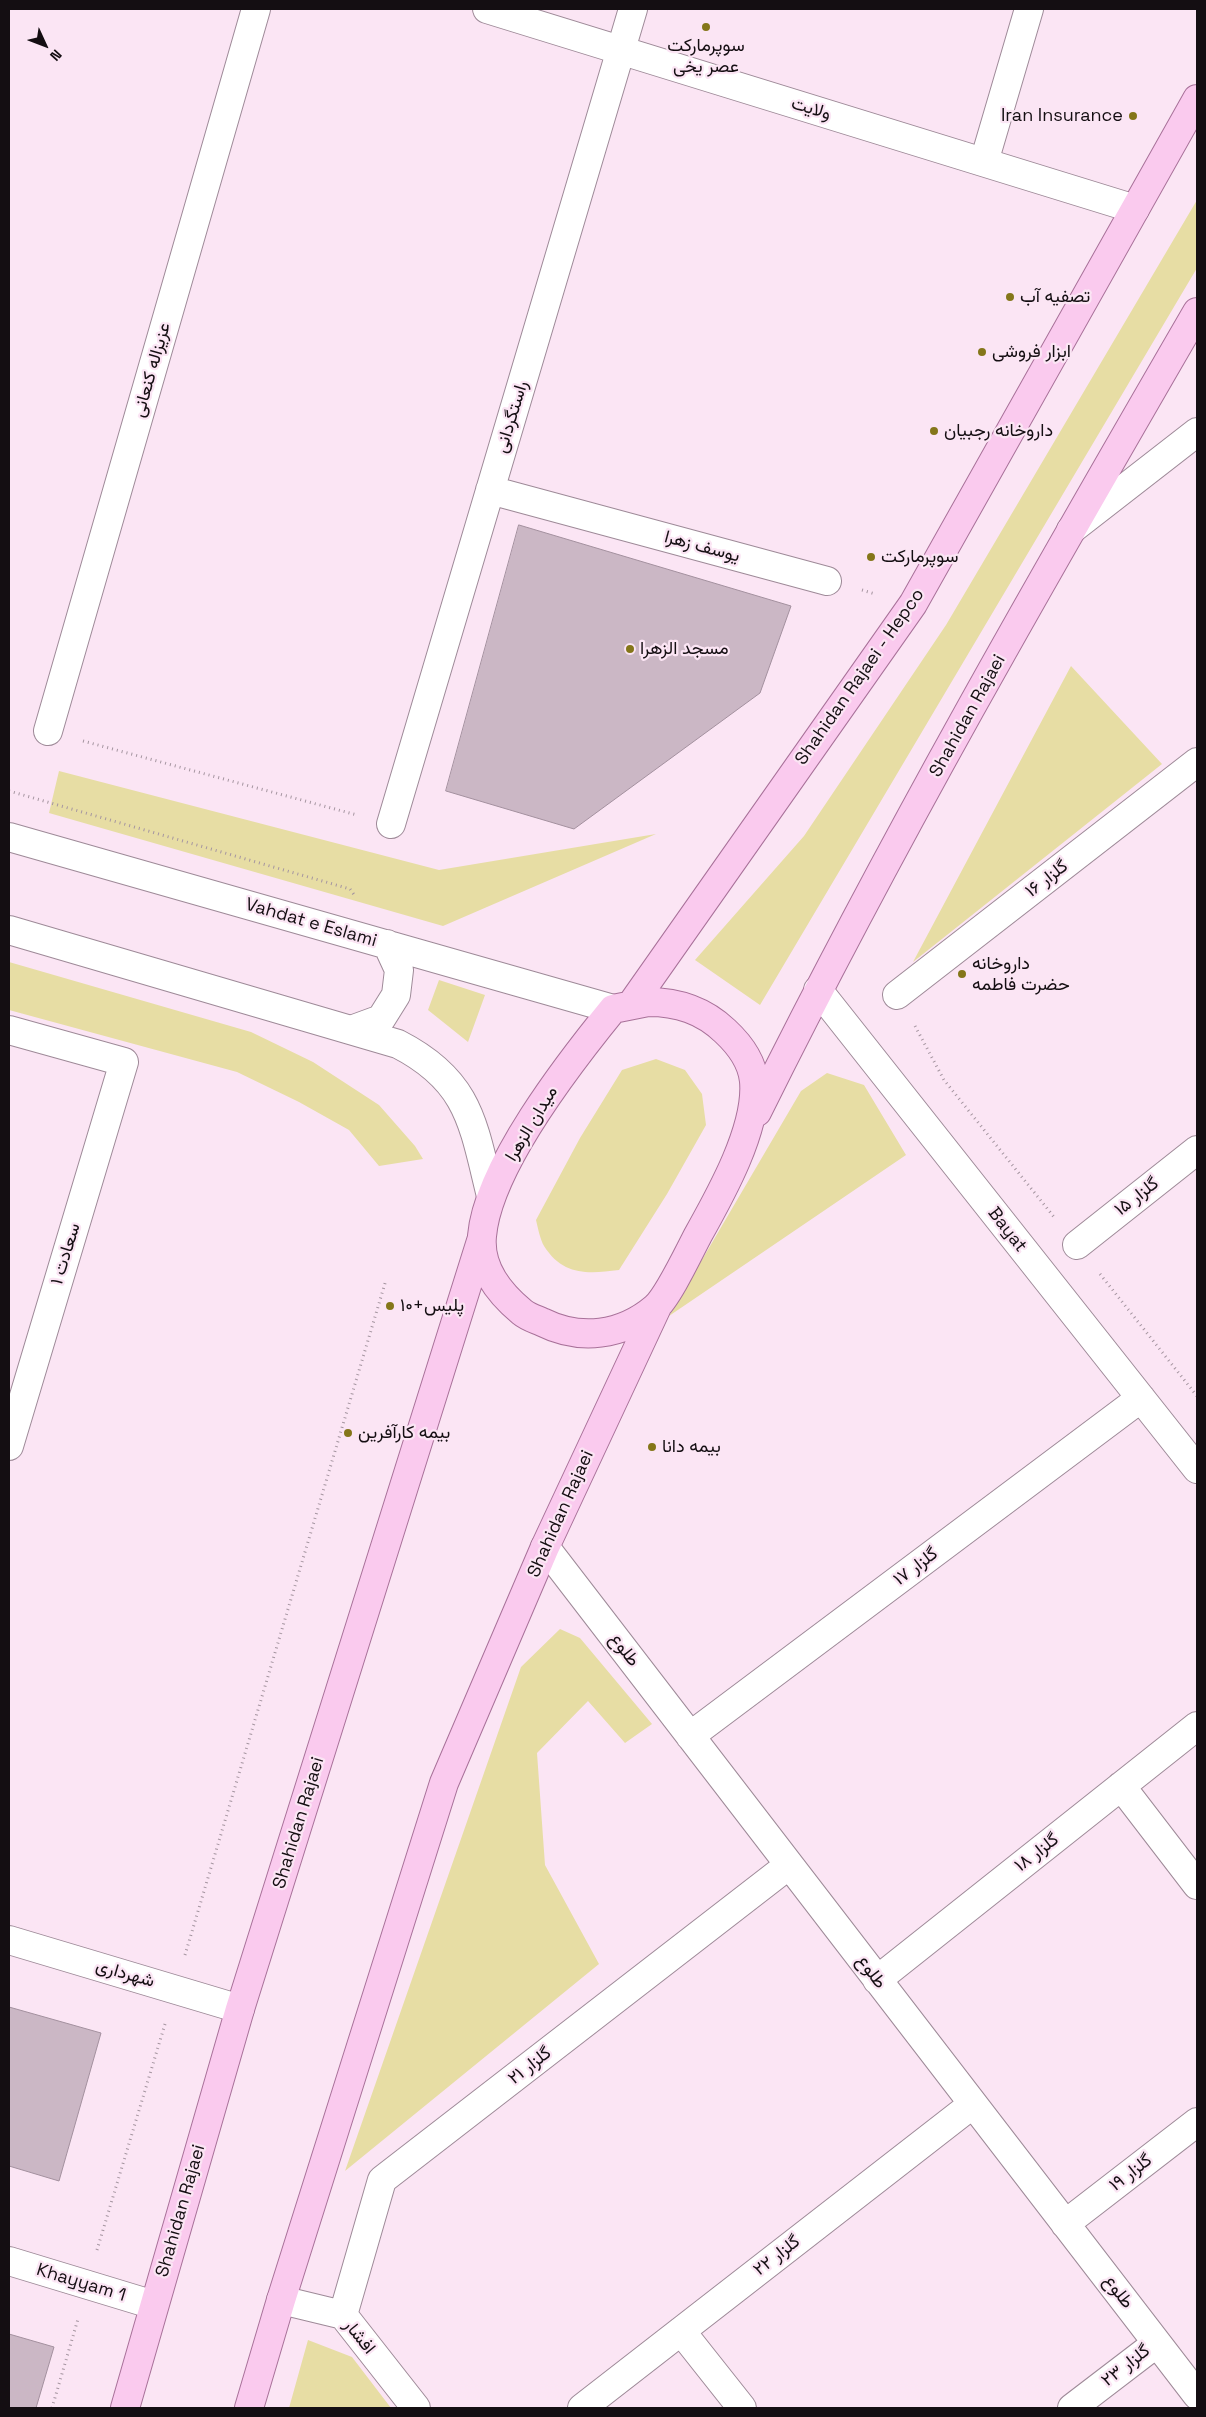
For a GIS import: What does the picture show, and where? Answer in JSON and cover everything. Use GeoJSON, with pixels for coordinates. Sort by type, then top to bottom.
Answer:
{"type":"FeatureCollection","features":[{"type":"Feature","properties":{"kind":"main road","name":"Shahidan Rajaei - Hepco"},"geometry":{"type":"LineString","coordinates":[[622,1007],[913,604],[1197,99]]}},
{"type":"Feature","properties":{"kind":"main road","name":"Shahidan Rajaei"},"geometry":{"type":"LineString","coordinates":[[750,1127],[818,990],[1070,531],[1197,312]]}},
{"type":"Feature","properties":{"kind":"main road","name":"میدان الزهرا"},"geometry":{"type":"LineString","coordinates":[[667,1002],[692,1009],[715,1022],[740,1046],[749,1064],[754,1080],[750,1127],[709,1216],[656,1307],[634,1323],[608,1333],[576,1334],[553,1328],[524,1314],[502,1294],[488,1272],[481,1241],[483,1220],[491,1196],[516,1146],[578,1052],[622,1007],[667,1002]]}},
{"type":"Feature","properties":{"kind":"main road","name":"Shahidan Rajaei"},"geometry":{"type":"LineString","coordinates":[[126,2408],[240,2009],[481,1241]]}},
{"type":"Feature","properties":{"kind":"main road","name":"Shahidan Rajaei"},"geometry":{"type":"LineString","coordinates":[[249,2408],[280,2300],[444,1784],[545,1547],[656,1307]]}},
{"type":"Feature","properties":{"kind":"street","name":"عزیزاله کنعانی"},"geometry":{"type":"LineString","coordinates":[[48,731],[256,9]]}},
{"type":"Feature","properties":{"kind":"street","name":"ولایت"},"geometry":{"type":"LineString","coordinates":[[487,9],[1135,209]]}},
{"type":"Feature","properties":{"kind":"street","name":"راستگردانی"},"geometry":{"type":"LineString","coordinates":[[391,824],[633,9]]}},
{"type":"Feature","properties":{"kind":"street"},"geometry":{"type":"LineString","coordinates":[[984,162],[1030,9]]}},
{"type":"Feature","properties":{"kind":"street"},"geometry":{"type":"LineString","coordinates":[[1070,531],[1197,432]]}},
{"type":"Feature","properties":{"kind":"street","name":"یوسف زهرا"},"geometry":{"type":"LineString","coordinates":[[490,490],[827,581]]}},
{"type":"Feature","properties":{"kind":"street","name":"گلزار ۱۶"},"geometry":{"type":"LineString","coordinates":[[897,995],[1197,762]]}},
{"type":"Feature","properties":{"kind":"street","name":"Vahdat e Eslami"},"geometry":{"type":"LineString","coordinates":[[9,837],[387,944],[622,1007]]}},
{"type":"Feature","properties":{"kind":"street"},"geometry":{"type":"LineString","coordinates":[[9,930],[398,1044],[424,1057],[441,1071],[460,1098],[473,1124],[491,1196]]}},
{"type":"Feature","properties":{"kind":"street"},"geometry":{"type":"LineString","coordinates":[[351,1030],[381,1019],[396,995],[399,970],[387,944]]}},
{"type":"Feature","properties":{"kind":"street","name":"Bayat"},"geometry":{"type":"LineString","coordinates":[[818,990],[1197,1469]]}},
{"type":"Feature","properties":{"kind":"street","name":"سعادت ۱"},"geometry":{"type":"LineString","coordinates":[[9,1030],[124,1062],[9,1446]]}},
{"type":"Feature","properties":{"kind":"street","name":"گلزار ۱۵"},"geometry":{"type":"LineString","coordinates":[[1076,1245],[1197,1150]]}},
{"type":"Feature","properties":{"kind":"street","name":"گلزار ۱۷"},"geometry":{"type":"LineString","coordinates":[[690,1736],[1141,1398]]}},
{"type":"Feature","properties":{"kind":"street","name":"طلوع"},"geometry":{"type":"LineString","coordinates":[[545,1547],[1197,2395]]}},
{"type":"Feature","properties":{"kind":"street","name":"گلزار ۱۸"},"geometry":{"type":"LineString","coordinates":[[877,1980],[1197,1726]]}},
{"type":"Feature","properties":{"kind":"street"},"geometry":{"type":"LineString","coordinates":[[1121,1786],[1197,1885]]}},
{"type":"Feature","properties":{"kind":"street","name":"گلزار ۲۱"},"geometry":{"type":"LineString","coordinates":[[343,2316],[382,2180],[789,1865]]}},
{"type":"Feature","properties":{"kind":"street","name":"شهرداری"},"geometry":{"type":"LineString","coordinates":[[9,1940],[240,2009]]}},
{"type":"Feature","properties":{"kind":"street","name":"گلزار ۲۲"},"geometry":{"type":"LineString","coordinates":[[582,2408],[973,2104]]}},
{"type":"Feature","properties":{"kind":"street","name":"گلزار ۱۹"},"geometry":{"type":"LineString","coordinates":[[1065,2224],[1197,2122]]}},
{"type":"Feature","properties":{"kind":"street","name":"Khayyam 1"},"geometry":{"type":"LineString","coordinates":[[9,2261],[154,2305]]}},
{"type":"Feature","properties":{"kind":"street","name":"افشار"},"geometry":{"type":"LineString","coordinates":[[280,2300],[343,2316],[416,2408]]}},
{"type":"Feature","properties":{"kind":"street"},"geometry":{"type":"LineString","coordinates":[[682,2331],[742,2408]]}},
{"type":"Feature","properties":{"kind":"street","name":"گلزار ۲۳"},"geometry":{"type":"LineString","coordinates":[[1072,2408],[1157,2343]]}},
{"type":"Feature","properties":{"kind":"path"},"geometry":{"type":"LineString","coordinates":[[827,581],[913,604]]}},
{"type":"Feature","properties":{"kind":"path"},"geometry":{"type":"LineString","coordinates":[[48,731],[391,824]]}},
{"type":"Feature","properties":{"kind":"path"},"geometry":{"type":"LineString","coordinates":[[9,791],[350,889],[355,897]]}},
{"type":"Feature","properties":{"kind":"path"},"geometry":{"type":"LineString","coordinates":[[897,995],[944,1080],[1197,1396]]}},
{"type":"Feature","properties":{"kind":"path"},"geometry":{"type":"LineString","coordinates":[[52,2408],[87,2284],[386,1280]]}},
{"type":"Feature","properties":{"kind":"shaded area"},"geometry":{"type":"Polygon","coordinates":[[[1197,200],[1197,268],[760,1005],[695,960],[804,836],[946,625],[1197,200]]]}},
{"type":"Feature","properties":{"kind":"shaded area"},"geometry":{"type":"Polygon","coordinates":[[[1071,666],[1162,764],[913,962],[1071,666]]]}},
{"type":"Feature","properties":{"kind":"shaded area"},"geometry":{"type":"Polygon","coordinates":[[[59,771],[439,870],[656,834],[443,926],[49,813],[59,771]]]}},
{"type":"Feature","properties":{"kind":"shaded area"},"geometry":{"type":"Polygon","coordinates":[[[9,962],[251,1032],[313,1062],[379,1105],[415,1146],[423,1159],[379,1166],[349,1130],[299,1102],[237,1072],[9,1010],[9,962]]]}},
{"type":"Feature","properties":{"kind":"shaded area"},"geometry":{"type":"Polygon","coordinates":[[[439,980],[485,995],[468,1042],[428,1010],[439,980]]]}},
{"type":"Feature","properties":{"kind":"shaded area"},"geometry":{"type":"Polygon","coordinates":[[[656,1059],[685,1070],[702,1094],[706,1125],[667,1194],[619,1270],[587,1272],[568,1268],[551,1256],[544,1246],[536,1220],[580,1138],[622,1070],[656,1059]]]}},
{"type":"Feature","properties":{"kind":"shaded area"},"geometry":{"type":"Polygon","coordinates":[[[827,1073],[864,1085],[906,1155],[669,1316],[801,1091],[827,1073]]]}},
{"type":"Feature","properties":{"kind":"shaded area"},"geometry":{"type":"Polygon","coordinates":[[[560,1629],[580,1638],[652,1724],[625,1743],[588,1701],[537,1753],[545,1865],[599,1964],[345,2171],[521,1667],[560,1629]]]}},
{"type":"Feature","properties":{"kind":"shaded area"},"geometry":{"type":"Polygon","coordinates":[[[308,2340],[352,2357],[391,2408],[289,2408],[308,2340]]]}},
{"type":"Feature","properties":{"kind":"building","name":"مسجد الزهرا"},"geometry":{"type":"Polygon","coordinates":[[[519,525],[791,606],[760,693],[574,829],[446,791],[519,525]]]}},
{"type":"Feature","properties":{"kind":"building"},"geometry":{"type":"Polygon","coordinates":[[[9,2007],[101,2033],[59,2181],[9,2166],[9,2007]]]}},
{"type":"Feature","properties":{"kind":"building"},"geometry":{"type":"Polygon","coordinates":[[[9,2334],[54,2347],[36,2408],[9,2408],[9,2334]]]}},
{"type":"Feature","properties":{"kind":"place","name":"سوپرمارکت عصر یخی"},"geometry":{"type":"Point","coordinates":[706,27]}},
{"type":"Feature","properties":{"kind":"place","name":"Iran Insurance"},"geometry":{"type":"Point","coordinates":[1133,116]}},
{"type":"Feature","properties":{"kind":"place","name":"تصفیه آب"},"geometry":{"type":"Point","coordinates":[1010,297]}},
{"type":"Feature","properties":{"kind":"place","name":"ابزار فروشی"},"geometry":{"type":"Point","coordinates":[982,352]}},
{"type":"Feature","properties":{"kind":"place","name":"داروخانه رجبیان"},"geometry":{"type":"Point","coordinates":[934,431]}},
{"type":"Feature","properties":{"kind":"place","name":"سوپرمارکت"},"geometry":{"type":"Point","coordinates":[871,557]}},
{"type":"Feature","properties":{"kind":"place","name":"مسجد الزهرا"},"geometry":{"type":"Point","coordinates":[630,649]}},
{"type":"Feature","properties":{"kind":"place","name":"داروخانه حضرت فاطمه"},"geometry":{"type":"Point","coordinates":[962,974]}},
{"type":"Feature","properties":{"kind":"place","name":"پلیس+۱۰"},"geometry":{"type":"Point","coordinates":[390,1306]}},
{"type":"Feature","properties":{"kind":"place","name":"بیمه کارآفرین"},"geometry":{"type":"Point","coordinates":[348,1433]}},
{"type":"Feature","properties":{"kind":"place","name":"بیمه دانا"},"geometry":{"type":"Point","coordinates":[652,1447]}}]}
